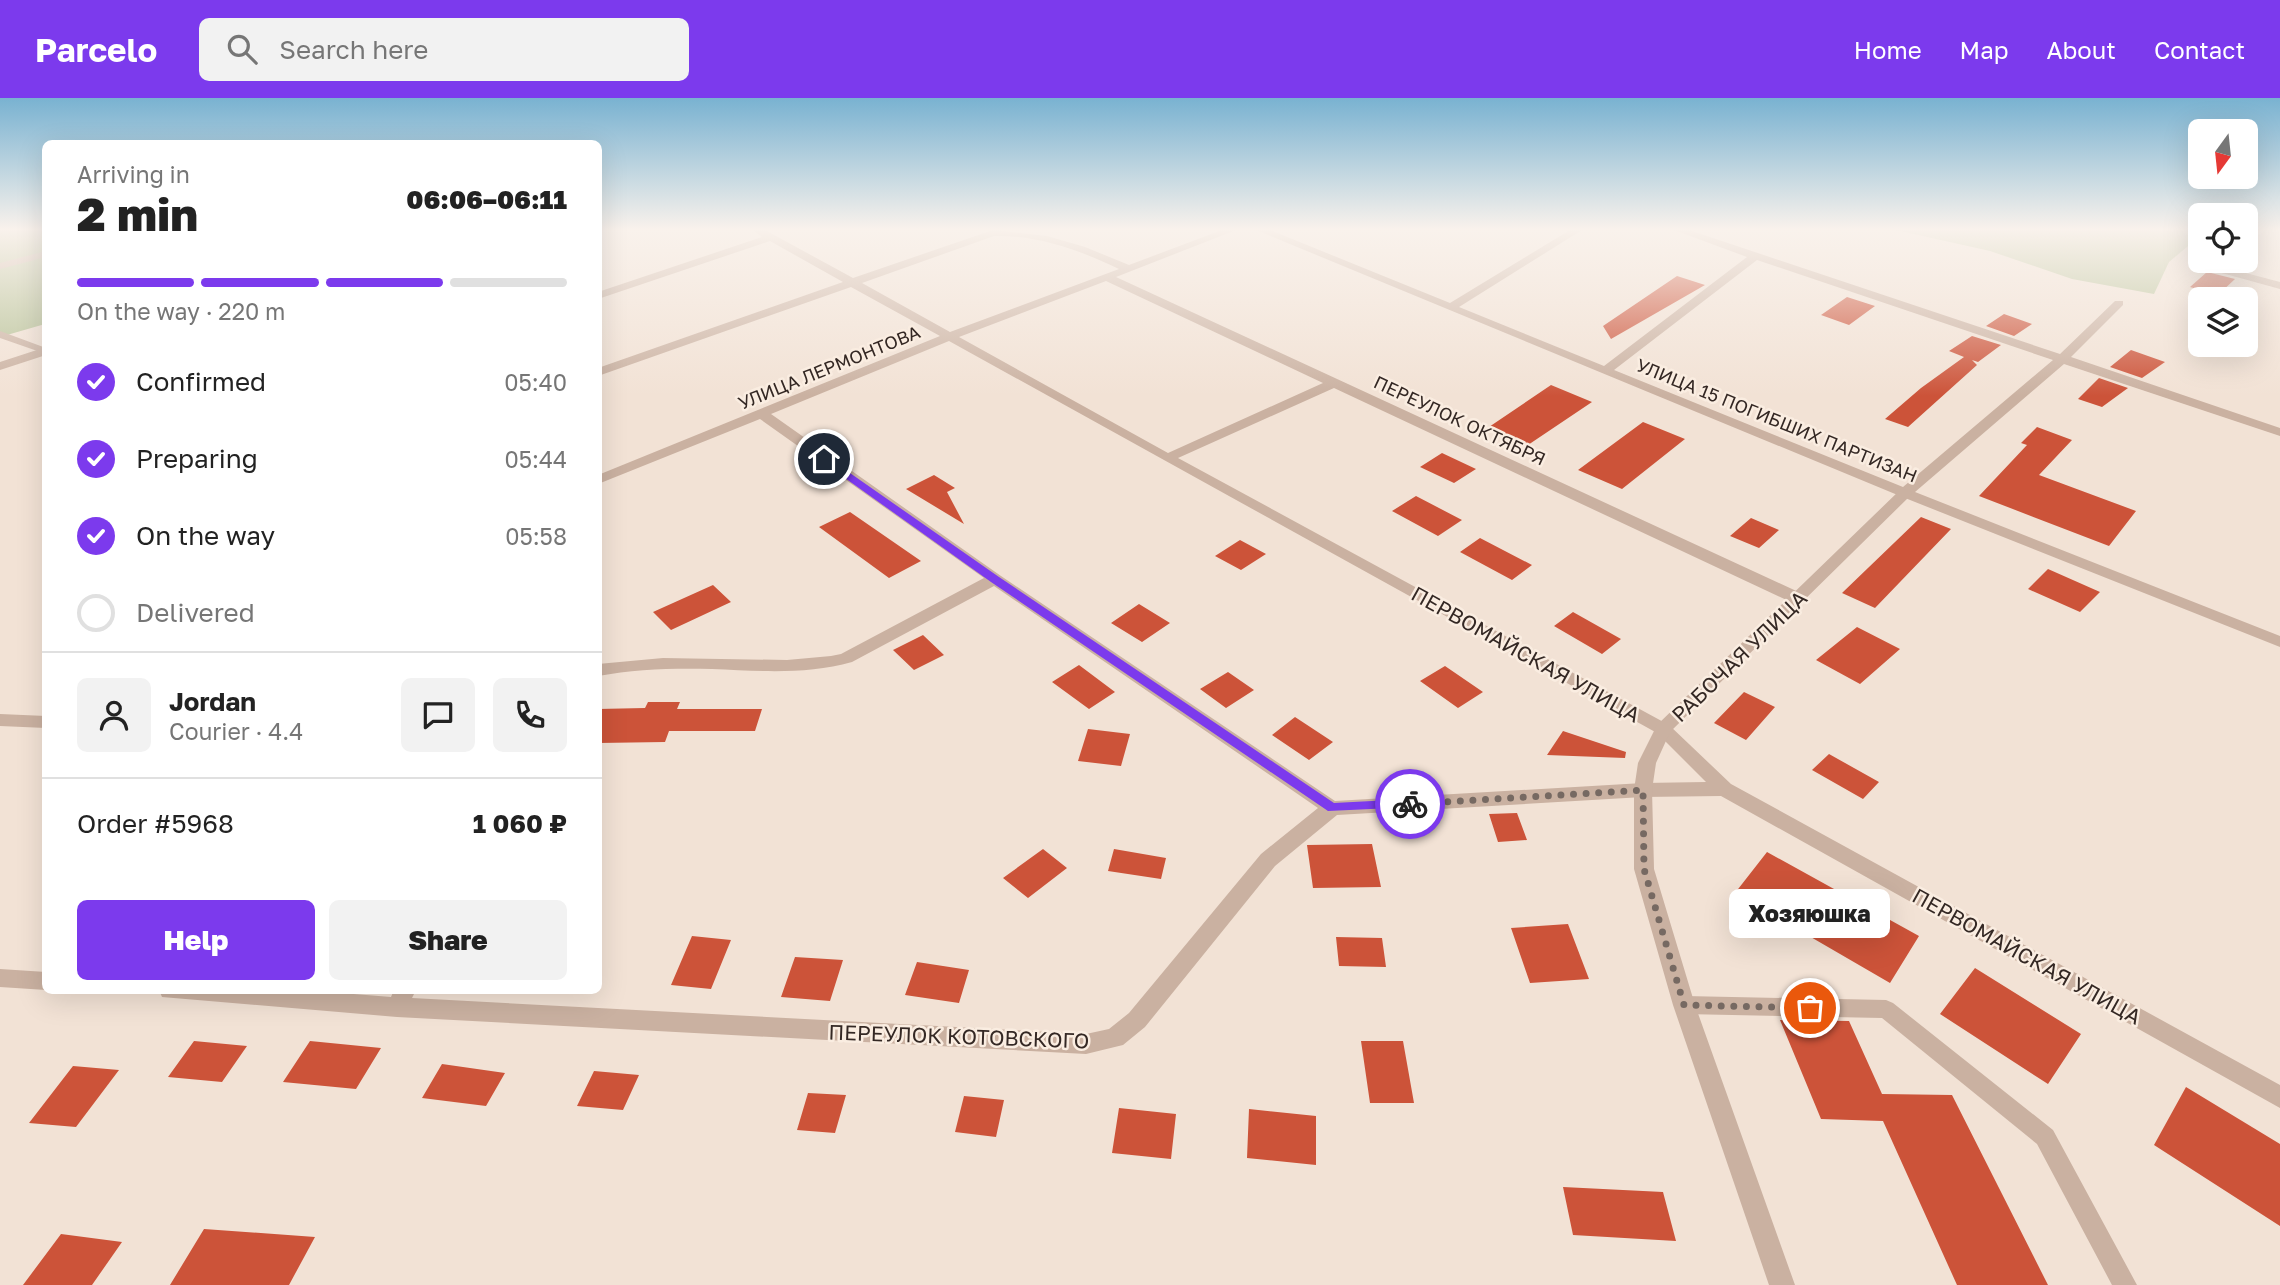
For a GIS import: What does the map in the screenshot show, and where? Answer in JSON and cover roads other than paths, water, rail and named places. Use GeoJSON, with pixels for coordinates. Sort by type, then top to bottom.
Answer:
{"type":"FeatureCollection","features":[{"type":"Feature","properties":{"kind":"street"},"geometry":{"type":"LineString","coordinates":[[602,295],[626,285]]}},
{"type":"Feature","properties":{"kind":"street"},"geometry":{"type":"LineString","coordinates":[[602,371],[838,285]]}},
{"type":"Feature","properties":{"kind":"street","name":"ПЕРВОМАЙСКАЯ УЛИЦА"},"geometry":{"type":"LineString","coordinates":[[858,285],[1663,729],[1724,789],[2280,1097]]}},
{"type":"Feature","properties":{"kind":"street","name":"УЛИЦА ЛЕРМОНТОВА"},"geometry":{"type":"LineString","coordinates":[[602,478],[949,337],[1084,285]]}},
{"type":"Feature","properties":{"kind":"street","name":"ПЕРЕУЛОК ОКТЯБРЯ"},"geometry":{"type":"LineString","coordinates":[[1124,285],[1798,598]]}},
{"type":"Feature","properties":{"kind":"street","name":"УЛИЦА 15 ПОГИБШИХ ПАРТИЗАН"},"geometry":{"type":"LineString","coordinates":[[1398,285],[1905,493],[2280,642]]}},
{"type":"Feature","properties":{"kind":"street"},"geometry":{"type":"LineString","coordinates":[[1451,307],[1486,285]]}},
{"type":"Feature","properties":{"kind":"street"},"geometry":{"type":"LineString","coordinates":[[1605,370],[1716,285]]}},
{"type":"Feature","properties":{"kind":"street"},"geometry":{"type":"LineString","coordinates":[[1841,285],[2280,432]]}},
{"type":"Feature","properties":{"kind":"street","name":"РАБОЧАЯ УЛИЦА"},"geometry":{"type":"LineString","coordinates":[[1782,1285],[1684,1005],[1644,869],[1643,790],[1647,763],[1663,729],[1905,493],[2061,360],[2119,303]]}},
{"type":"Feature","properties":{"kind":"street"},"geometry":{"type":"LineString","coordinates":[[0,366],[42,352]]}},
{"type":"Feature","properties":{"kind":"street"},"geometry":{"type":"LineString","coordinates":[[1167,458],[1334,383]]}},
{"type":"Feature","properties":{"kind":"street"},"geometry":{"type":"LineString","coordinates":[[760,413],[995,579],[1332,808],[1643,790],[1724,789]]}},
{"type":"Feature","properties":{"kind":"street"},"geometry":{"type":"LineString","coordinates":[[602,669],[629,664],[820,665],[846,658],[995,579]]}},
{"type":"Feature","properties":{"kind":"street"},"geometry":{"type":"LineString","coordinates":[[0,720],[42,722]]}},
{"type":"Feature","properties":{"kind":"street","name":"ПЕРЕУЛОК КОТОВСКОГО"},"geometry":{"type":"LineString","coordinates":[[273,994],[401,999],[1086,1044],[1115,1038],[1138,1020],[1268,860],[1332,808]]}},
{"type":"Feature","properties":{"kind":"street"},"geometry":{"type":"LineString","coordinates":[[0,978],[42,981]]}},
{"type":"Feature","properties":{"kind":"lane"},"geometry":{"type":"LineString","coordinates":[[0,334],[42,350]]}},
{"type":"Feature","properties":{"kind":"lane"},"geometry":{"type":"LineString","coordinates":[[1684,1005],[1886,1009],[2045,1137],[2125,1285]]}},
{"type":"Feature","properties":{"kind":"place","name":"Хозяюшка"},"geometry":{"type":"Point","coordinates":[1810,1008]}}]}
